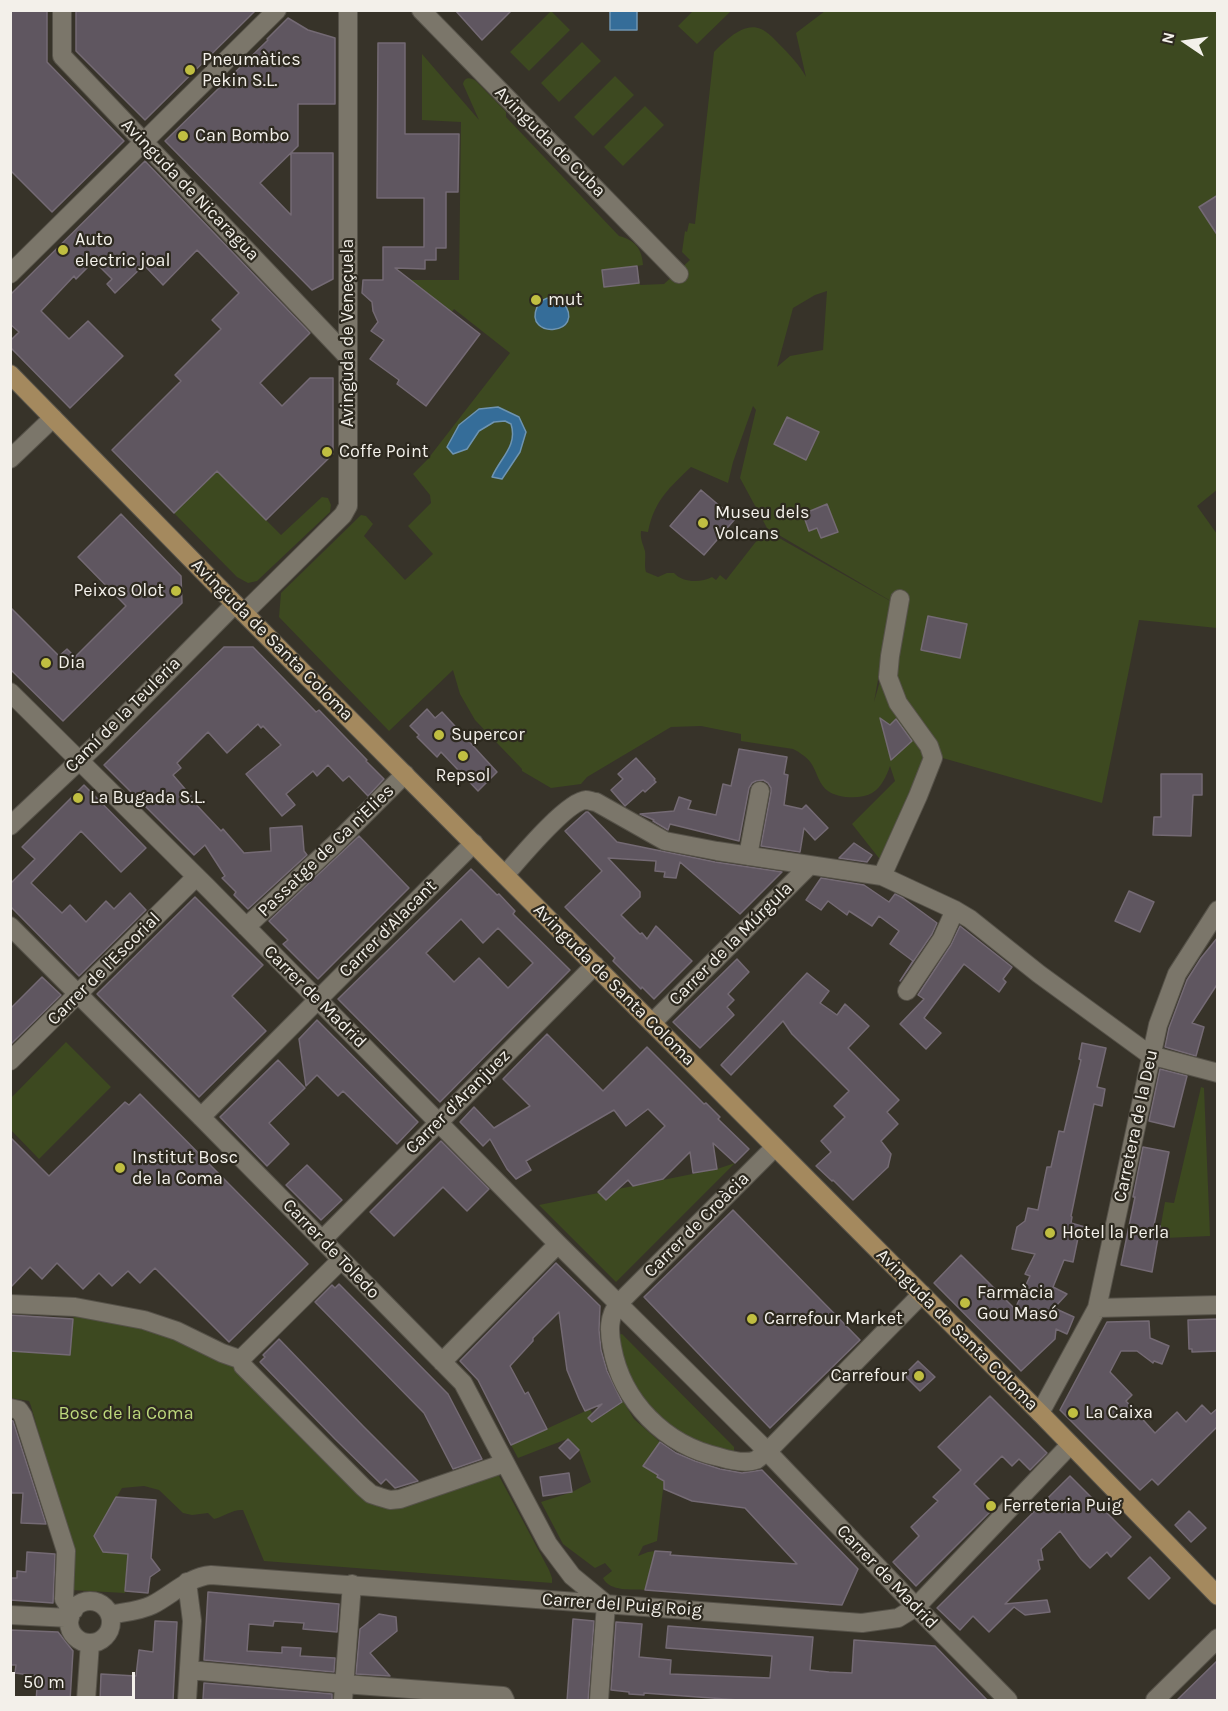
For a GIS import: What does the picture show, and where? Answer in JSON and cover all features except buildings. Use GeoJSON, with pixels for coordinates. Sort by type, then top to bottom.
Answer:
{"type":"FeatureCollection","features":[{"type":"Feature","properties":{"kind":"main road","name":"Avinguda de Santa Coloma"},"geometry":{"type":"LineString","coordinates":[[10,374],[1040,1413],[1218,1596]]}},
{"type":"Feature","properties":{"kind":"street","name":"Avinguda de Nicaragua"},"geometry":{"type":"LineString","coordinates":[[62,10],[62,56],[348,357]]}},
{"type":"Feature","properties":{"kind":"street"},"geometry":{"type":"LineString","coordinates":[[10,274],[277,10]]}},
{"type":"Feature","properties":{"kind":"street","name":"Avinguda de Veneçuela"},"geometry":{"type":"LineString","coordinates":[[240,608],[343,515],[348,506],[348,10]]}},
{"type":"Feature","properties":{"kind":"street","name":"Avinguda de Cuba"},"geometry":{"type":"LineString","coordinates":[[421,10],[679,274]]}},
{"type":"Feature","properties":{"kind":"street"},"geometry":{"type":"LineString","coordinates":[[10,459],[53,418]]}},
{"type":"Feature","properties":{"kind":"street"},"geometry":{"type":"LineString","coordinates":[[882,876],[933,758],[930,746],[898,703],[888,677],[900,599]]}},
{"type":"Feature","properties":{"kind":"street","name":"Camí de la Teuleria"},"geometry":{"type":"LineString","coordinates":[[10,826],[240,608]]}},
{"type":"Feature","properties":{"kind":"street","name":"Carrer de Madrid"},"geometry":{"type":"LineString","coordinates":[[10,692],[767,1452],[1008,1701]]}},
{"type":"Feature","properties":{"kind":"street","name":"Passatge de Ca n'Elies"},"geometry":{"type":"LineString","coordinates":[[246,927],[405,774]]}},
{"type":"Feature","properties":{"kind":"street"},"geometry":{"type":"LineString","coordinates":[[748,856],[760,790]]}},
{"type":"Feature","properties":{"kind":"street"},"geometry":{"type":"LineString","coordinates":[[505,875],[562,814],[575,804],[586,800],[596,802],[665,841],[882,876],[970,919],[1039,974],[1150,1055],[1218,1073]]}},
{"type":"Feature","properties":{"kind":"street","name":"Carrer d'Alacant"},"geometry":{"type":"LineString","coordinates":[[201,1117],[474,843]]}},
{"type":"Feature","properties":{"kind":"street","name":"Carrer de la Múrgula"},"geometry":{"type":"LineString","coordinates":[[652,1023],[809,866]]}},
{"type":"Feature","properties":{"kind":"street","name":"Carrer de l'Escorial"},"geometry":{"type":"LineString","coordinates":[[10,1061],[196,877]]}},
{"type":"Feature","properties":{"kind":"street"},"geometry":{"type":"LineString","coordinates":[[907,991],[942,939],[955,910]]}},
{"type":"Feature","properties":{"kind":"street","name":"Carretera de la Deu"},"geometry":{"type":"LineString","coordinates":[[1040,1413],[1097,1308],[1158,1025],[1177,974],[1218,910]]}},
{"type":"Feature","properties":{"kind":"street","name":"Carrer de Toledo"},"geometry":{"type":"LineString","coordinates":[[10,926],[80,994],[463,1383],[548,1544],[572,1576],[606,1604]]}},
{"type":"Feature","properties":{"kind":"street","name":"Carrer d'Aranjuez"},"geometry":{"type":"LineString","coordinates":[[322,1240],[595,965]]}},
{"type":"Feature","properties":{"kind":"street","name":"Carrer de Croàcia"},"geometry":{"type":"LineString","coordinates":[[618,1303],[775,1147]]}},
{"type":"Feature","properties":{"kind":"street"},"geometry":{"type":"LineString","coordinates":[[442,1362],[558,1244]]}},
{"type":"Feature","properties":{"kind":"street"},"geometry":{"type":"LineString","coordinates":[[242,1363],[341,1260]]}},
{"type":"Feature","properties":{"kind":"street"},"geometry":{"type":"LineString","coordinates":[[618,1303],[613,1311],[609,1335],[615,1365],[635,1402],[663,1432],[686,1446],[730,1460],[754,1461],[767,1452],[922,1294]]}},
{"type":"Feature","properties":{"kind":"street"},"geometry":{"type":"LineString","coordinates":[[10,1304],[75,1307],[134,1318],[177,1331],[231,1357],[242,1363],[363,1487],[371,1494],[380,1497],[390,1500],[409,1497],[505,1463]]}},
{"type":"Feature","properties":{"kind":"street"},"geometry":{"type":"LineString","coordinates":[[1097,1308],[1218,1305]]}},
{"type":"Feature","properties":{"kind":"street"},"geometry":{"type":"LineString","coordinates":[[10,1408],[22,1413],[66,1551],[64,1599],[72,1614],[70,1628],[81,1641],[90,1643],[102,1640],[109,1632],[111,1625],[110,1615],[103,1606],[91,1601],[81,1604],[72,1614],[10,1615]]}},
{"type":"Feature","properties":{"kind":"street","name":"Carrer del Puig Roig"},"geometry":{"type":"LineString","coordinates":[[110,1615],[146,1608],[168,1597],[188,1582],[211,1575],[861,1623],[898,1618],[916,1607],[1070,1444]]}},
{"type":"Feature","properties":{"kind":"street"},"geometry":{"type":"LineString","coordinates":[[187,1701],[192,1621],[188,1582]]}},
{"type":"Feature","properties":{"kind":"street"},"geometry":{"type":"LineString","coordinates":[[343,1692],[352,1584]]}},
{"type":"Feature","properties":{"kind":"street"},"geometry":{"type":"LineString","coordinates":[[599,1701],[606,1604]]}},
{"type":"Feature","properties":{"kind":"street"},"geometry":{"type":"LineString","coordinates":[[1155,1701],[1218,1638]]}},
{"type":"Feature","properties":{"kind":"street"},"geometry":{"type":"LineString","coordinates":[[86,1701],[90,1643]]}},
{"type":"Feature","properties":{"kind":"street"},"geometry":{"type":"LineString","coordinates":[[189,1670],[343,1692],[504,1698]]}},
{"type":"Feature","properties":{"kind":"green space"},"geometry":{"type":"Polygon","coordinates":[[[694,10],[731,11],[697,44],[678,26],[694,10]]]}},
{"type":"Feature","properties":{"kind":"green space"},"geometry":{"type":"Polygon","coordinates":[[[551,11],[570,30],[529,71],[510,52],[551,11]]]}},
{"type":"Feature","properties":{"kind":"green space"},"geometry":{"type":"Polygon","coordinates":[[[825,11],[1217,11],[1218,489],[1197,506],[1217,534],[1217,628],[1139,620],[1102,803],[939,757],[882,862],[852,824],[895,781],[890,766],[881,785],[872,793],[861,797],[843,797],[825,788],[809,761],[793,749],[741,741],[741,734],[701,726],[671,727],[587,777],[581,784],[551,788],[522,771],[475,720],[460,694],[453,670],[389,731],[279,617],[281,593],[361,515],[366,516],[373,524],[364,536],[405,580],[433,554],[408,526],[431,503],[430,495],[413,474],[427,460],[510,353],[454,309],[452,312],[410,280],[459,280],[461,122],[422,120],[422,54],[479,120],[463,84],[467,79],[476,81],[506,112],[506,117],[619,236],[637,246],[643,265],[637,266],[640,285],[664,284],[690,260],[682,252],[685,231],[687,232],[689,223],[695,224],[714,52],[735,33],[755,27],[764,30],[773,38],[794,59],[806,77],[796,33],[825,11]],[[827,291],[793,308],[777,367],[790,356],[823,350],[827,291]],[[753,406],[728,483],[691,467],[658,503],[648,532],[641,531],[646,572],[658,577],[674,573],[682,579],[692,581],[712,577],[716,580],[720,575],[726,580],[765,530],[892,602],[874,702],[901,607],[767,528],[740,478],[756,410],[753,406]]]}},
{"type":"Feature","properties":{"kind":"green space"},"geometry":{"type":"Polygon","coordinates":[[[582,42],[601,61],[559,102],[541,83],[582,42]]]}},
{"type":"Feature","properties":{"kind":"green space"},"geometry":{"type":"Polygon","coordinates":[[[615,76],[634,95],[593,136],[574,117],[615,76]]]}},
{"type":"Feature","properties":{"kind":"green space"},"geometry":{"type":"Polygon","coordinates":[[[645,106],[664,125],[623,166],[604,147],[645,106]]]}},
{"type":"Feature","properties":{"kind":"green space"},"geometry":{"type":"Polygon","coordinates":[[[217,471],[281,535],[322,497],[328,498],[331,505],[330,512],[257,581],[248,583],[237,577],[174,513],[217,471]]]}},
{"type":"Feature","properties":{"kind":"green space"},"geometry":{"type":"Polygon","coordinates":[[[66,1042],[111,1087],[39,1159],[11,1130],[11,1098],[66,1042]]]}},
{"type":"Feature","properties":{"kind":"green space"},"geometry":{"type":"Polygon","coordinates":[[[1201,1087],[1204,1088],[1210,1236],[1165,1238],[1160,1230],[1165,1202],[1174,1203],[1201,1087]]]}},
{"type":"Feature","properties":{"kind":"green space"},"geometry":{"type":"Polygon","coordinates":[[[735,1163],[616,1282],[539,1205],[717,1169],[735,1163]]]}},
{"type":"Feature","properties":{"kind":"green space","name":"Bosc de la Coma"},"geometry":{"type":"Polygon","coordinates":[[[74,1311],[164,1330],[232,1364],[363,1497],[498,1474],[549,1570],[552,1583],[264,1561],[243,1510],[214,1519],[208,1513],[192,1515],[183,1513],[159,1490],[144,1486],[122,1488],[94,1536],[103,1552],[128,1554],[125,1593],[70,1590],[69,1540],[29,1401],[11,1398],[10,1351],[70,1355],[74,1311]]]}},
{"type":"Feature","properties":{"kind":"green space"},"geometry":{"type":"Polygon","coordinates":[[[622,1334],[734,1447],[734,1454],[677,1434],[635,1394],[616,1335],[622,1334]]]}},
{"type":"Feature","properties":{"kind":"green space"},"geometry":{"type":"Polygon","coordinates":[[[623,1401],[634,1419],[660,1442],[643,1466],[664,1481],[657,1541],[643,1546],[638,1556],[655,1551],[645,1590],[616,1588],[606,1582],[603,1578],[612,1571],[605,1563],[595,1568],[563,1544],[541,1502],[572,1492],[591,1482],[579,1450],[567,1439],[518,1458],[511,1445],[590,1409],[594,1417],[598,1418],[623,1401]]]}},
{"type":"Feature","properties":{"kind":"water"},"geometry":{"type":"Polygon","coordinates":[[[610,11],[637,11],[637,30],[610,30],[610,11]]]}},
{"type":"Feature","properties":{"kind":"water"},"geometry":{"type":"Polygon","coordinates":[[[552,297],[563,302],[568,313],[568,321],[562,327],[546,329],[539,325],[535,318],[537,307],[545,299],[552,297]]]}},
{"type":"Feature","properties":{"kind":"water"},"geometry":{"type":"Polygon","coordinates":[[[498,407],[519,417],[526,432],[520,452],[502,479],[492,477],[510,445],[513,432],[511,424],[505,421],[494,422],[479,431],[467,449],[453,454],[447,447],[459,425],[479,409],[498,407]]]}},
{"type":"Feature","properties":{"kind":"place","name":"Pneumàtics Pekin S.L."},"geometry":{"type":"Point","coordinates":[190,70]}},
{"type":"Feature","properties":{"kind":"place","name":"Can Bombo"},"geometry":{"type":"Point","coordinates":[183,136]}},
{"type":"Feature","properties":{"kind":"place","name":"Auto electric joal"},"geometry":{"type":"Point","coordinates":[63,250]}},
{"type":"Feature","properties":{"kind":"place","name":"mut"},"geometry":{"type":"Point","coordinates":[536,300]}},
{"type":"Feature","properties":{"kind":"place","name":"Coffe Point"},"geometry":{"type":"Point","coordinates":[327,452]}},
{"type":"Feature","properties":{"kind":"place","name":"Museu dels Volcans"},"geometry":{"type":"Point","coordinates":[703,523]}},
{"type":"Feature","properties":{"kind":"place","name":"Peixos Olot"},"geometry":{"type":"Point","coordinates":[176,591]}},
{"type":"Feature","properties":{"kind":"place","name":"Dia"},"geometry":{"type":"Point","coordinates":[46,663]}},
{"type":"Feature","properties":{"kind":"place","name":"Supercor"},"geometry":{"type":"Point","coordinates":[439,735]}},
{"type":"Feature","properties":{"kind":"place","name":"Repsol"},"geometry":{"type":"Point","coordinates":[463,756]}},
{"type":"Feature","properties":{"kind":"place","name":"La Bugada S.L."},"geometry":{"type":"Point","coordinates":[78,798]}},
{"type":"Feature","properties":{"kind":"place","name":"Institut Bosc de la Coma"},"geometry":{"type":"Point","coordinates":[120,1168]}},
{"type":"Feature","properties":{"kind":"place","name":"Hotel la Perla"},"geometry":{"type":"Point","coordinates":[1050,1233]}},
{"type":"Feature","properties":{"kind":"place","name":"Farmàcia Gou Masó"},"geometry":{"type":"Point","coordinates":[965,1303]}},
{"type":"Feature","properties":{"kind":"place","name":"Carrefour Market"},"geometry":{"type":"Point","coordinates":[752,1319]}},
{"type":"Feature","properties":{"kind":"place","name":"Carrefour"},"geometry":{"type":"Point","coordinates":[919,1376]}},
{"type":"Feature","properties":{"kind":"place","name":"La Caixa"},"geometry":{"type":"Point","coordinates":[1073,1413]}},
{"type":"Feature","properties":{"kind":"place","name":"Ferreteria Puig"},"geometry":{"type":"Point","coordinates":[991,1506]}}]}
